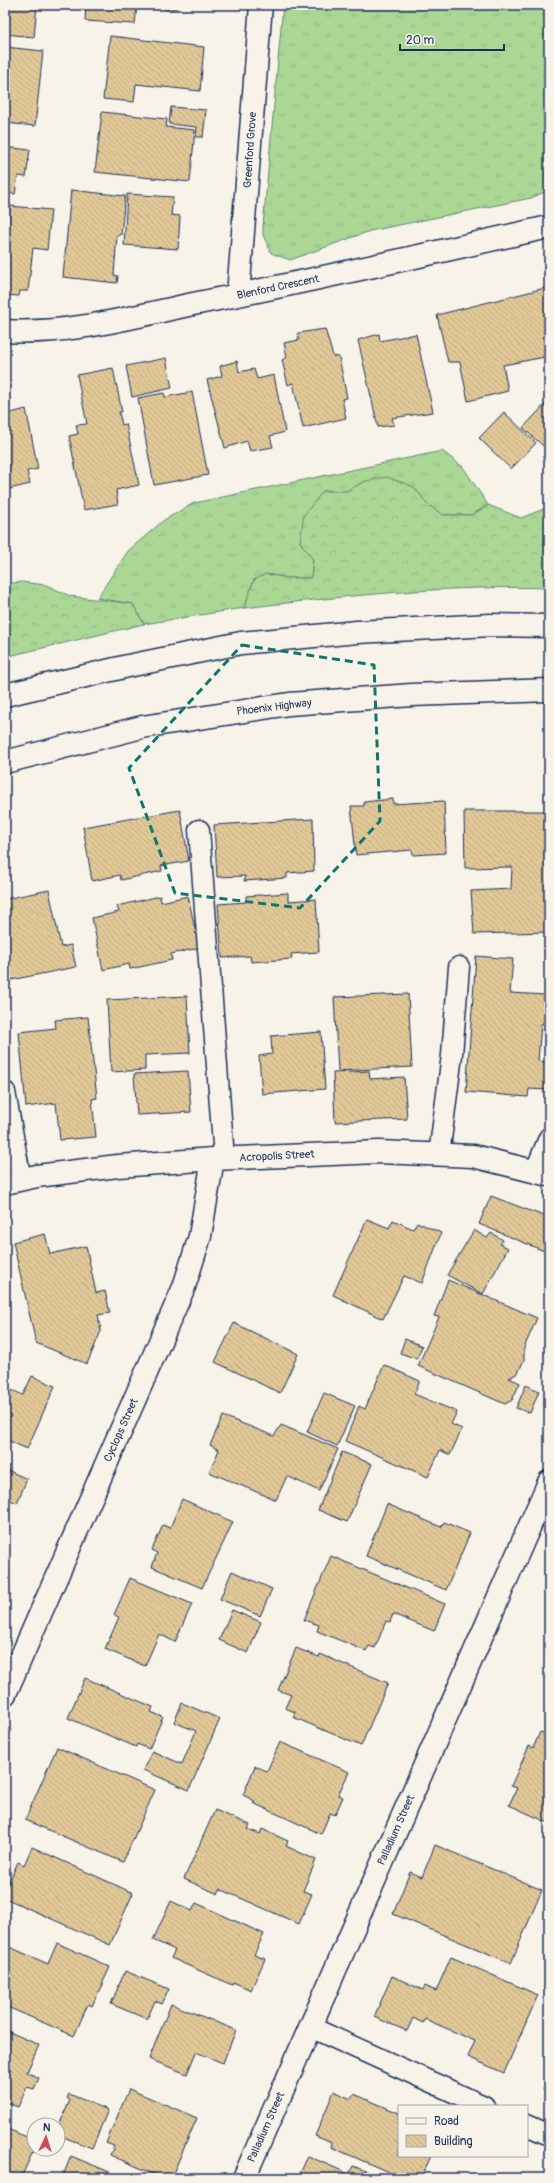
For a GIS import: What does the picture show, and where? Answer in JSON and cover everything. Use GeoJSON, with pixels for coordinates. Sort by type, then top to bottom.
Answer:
{"type":"FeatureCollection","features":[{"type":"Feature","properties":{"kind":"street","name":"Greenford Grove"},"geometry":{"type":"LineString","coordinates":[[238,296],[261,5]]}},
{"type":"Feature","properties":{"kind":"street","name":"Blenford Crescent"},"geometry":{"type":"LineString","coordinates":[[5,331],[25,332],[75,328],[238,296],[549,227]]}},
{"type":"Feature","properties":{"kind":"street"},"geometry":{"type":"LineString","coordinates":[[5,695],[128,666],[241,643],[357,632],[490,625],[549,626]]}},
{"type":"Feature","properties":{"kind":"street","name":"Phoenix Highway"},"geometry":{"type":"LineString","coordinates":[[5,762],[142,727],[289,704],[412,695],[549,690]]}},
{"type":"Feature","properties":{"kind":"street","name":"Acropolis Street"},"geometry":{"type":"LineString","coordinates":[[13,1181],[118,1166],[218,1159],[379,1152],[472,1156],[542,1173]]}},
{"type":"Feature","properties":{"kind":"street","name":"Cyclops Street"},"geometry":{"type":"LineString","coordinates":[[5,1694],[184,1287],[200,1236],[218,1159]]}},
{"type":"Feature","properties":{"kind":"street","name":"Palladium Street"},"geometry":{"type":"LineString","coordinates":[[244,2178],[549,1482]]}},
{"type":"Feature","properties":{"kind":"lane"},"geometry":{"type":"LineString","coordinates":[[199,830],[218,1159]]}},
{"type":"Feature","properties":{"kind":"lane"},"geometry":{"type":"LineString","coordinates":[[439,1155],[452,1056],[459,967]]}},
{"type":"Feature","properties":{"kind":"lane"},"geometry":{"type":"LineString","coordinates":[[5,1092],[13,1181]]}},
{"type":"Feature","properties":{"kind":"lane"},"geometry":{"type":"LineString","coordinates":[[542,1173],[549,1138]]}},
{"type":"Feature","properties":{"kind":"lane"},"geometry":{"type":"LineString","coordinates":[[310,2027],[482,2105]]}},
{"type":"Feature","properties":{"kind":"lane"},"geometry":{"type":"LineString","coordinates":[[528,2125],[549,2135]]}},
{"type":"Feature","properties":{"kind":"highlighted area"},"geometry":{"type":"Polygon","coordinates":[[[242,645],[374,665],[380,821],[300,908],[175,893],[129,768],[242,645]]]}},
{"type":"Feature","properties":{"kind":"green space"},"geometry":{"type":"Polygon","coordinates":[[[283,5],[549,5],[549,190],[531,198],[370,231],[290,260],[271,253],[263,235],[263,226],[283,5]]]}},
{"type":"Feature","properties":{"kind":"green space"},"geometry":{"type":"Polygon","coordinates":[[[442,451],[463,467],[488,505],[472,515],[443,515],[427,504],[414,487],[366,481],[346,491],[323,491],[300,542],[313,559],[311,578],[288,578],[266,574],[254,580],[244,608],[144,624],[133,604],[97,598],[128,551],[164,520],[194,503],[442,451]]]}},
{"type":"Feature","properties":{"kind":"green space"},"geometry":{"type":"Polygon","coordinates":[[[387,477],[414,487],[427,504],[443,515],[472,515],[488,505],[521,518],[546,508],[549,512],[549,588],[473,588],[396,592],[244,608],[254,580],[266,574],[288,578],[311,578],[313,559],[300,542],[304,515],[323,491],[346,491],[366,481],[387,477]]]}},
{"type":"Feature","properties":{"kind":"green space"},"geometry":{"type":"Polygon","coordinates":[[[21,582],[46,585],[70,596],[133,604],[144,624],[5,657],[5,584],[21,582]]]}},
{"type":"Feature","properties":{"kind":"building"},"geometry":{"type":"Polygon","coordinates":[[[5,5],[37,5],[34,37],[5,34],[5,5]]]}},
{"type":"Feature","properties":{"kind":"building"},"geometry":{"type":"Polygon","coordinates":[[[86,5],[137,5],[135,24],[85,21],[86,5]]]}},
{"type":"Feature","properties":{"kind":"building"},"geometry":{"type":"Polygon","coordinates":[[[157,5],[178,5],[177,8],[167,10],[157,5]]]}},
{"type":"Feature","properties":{"kind":"building"},"geometry":{"type":"Polygon","coordinates":[[[110,36],[204,47],[200,91],[136,84],[134,102],[103,99],[110,36]]]}},
{"type":"Feature","properties":{"kind":"building"},"geometry":{"type":"Polygon","coordinates":[[[5,47],[43,51],[35,126],[5,123],[5,47]]]}},
{"type":"Feature","properties":{"kind":"building"},"geometry":{"type":"Polygon","coordinates":[[[171,107],[206,110],[203,137],[196,137],[197,127],[169,124],[171,107]]]}},
{"type":"Feature","properties":{"kind":"building"},"geometry":{"type":"Polygon","coordinates":[[[102,112],[167,119],[166,127],[195,130],[190,182],[95,172],[102,112]]]}},
{"type":"Feature","properties":{"kind":"building"},"geometry":{"type":"Polygon","coordinates":[[[5,147],[30,150],[26,177],[18,176],[15,194],[5,193],[5,147]]]}},
{"type":"Feature","properties":{"kind":"building"},"geometry":{"type":"Polygon","coordinates":[[[71,190],[125,196],[121,235],[117,235],[114,275],[118,276],[117,283],[63,277],[71,190]]]}},
{"type":"Feature","properties":{"kind":"building"},"geometry":{"type":"Polygon","coordinates":[[[127,194],[173,197],[171,215],[180,216],[178,249],[124,245],[127,194]]]}},
{"type":"Feature","properties":{"kind":"building"},"geometry":{"type":"Polygon","coordinates":[[[10,206],[51,210],[47,250],[33,248],[28,291],[20,291],[19,296],[5,295],[5,236],[7,237],[10,206]]]}},
{"type":"Feature","properties":{"kind":"building"},"geometry":{"type":"Polygon","coordinates":[[[549,287],[549,340],[545,341],[545,357],[503,365],[508,391],[468,401],[460,362],[448,362],[437,315],[549,287]]]}},
{"type":"Feature","properties":{"kind":"building"},"geometry":{"type":"Polygon","coordinates":[[[325,329],[333,356],[339,357],[347,398],[342,399],[346,418],[303,428],[293,383],[288,385],[282,360],[287,357],[284,343],[299,340],[298,333],[325,329]]]}},
{"type":"Feature","properties":{"kind":"building"},"geometry":{"type":"Polygon","coordinates":[[[379,334],[380,341],[416,334],[433,412],[392,418],[394,425],[378,427],[358,340],[379,334]]]}},
{"type":"Feature","properties":{"kind":"building"},"geometry":{"type":"Polygon","coordinates":[[[166,358],[172,388],[132,397],[126,366],[166,358]]]}},
{"type":"Feature","properties":{"kind":"building"},"geometry":{"type":"Polygon","coordinates":[[[237,361],[239,372],[254,369],[257,379],[274,375],[285,432],[270,436],[273,447],[250,451],[247,441],[225,448],[207,380],[222,376],[220,366],[237,361]]]}},
{"type":"Feature","properties":{"kind":"building"},"geometry":{"type":"Polygon","coordinates":[[[113,368],[122,412],[119,412],[122,425],[126,424],[139,485],[116,490],[118,504],[84,510],[69,436],[78,434],[76,425],[87,424],[77,375],[113,368]]]}},
{"type":"Feature","properties":{"kind":"building"},"geometry":{"type":"Polygon","coordinates":[[[192,392],[208,475],[154,485],[138,398],[164,393],[165,397],[192,392]]]}},
{"type":"Feature","properties":{"kind":"building"},"geometry":{"type":"Polygon","coordinates":[[[549,400],[549,451],[523,428],[549,400]]]}},
{"type":"Feature","properties":{"kind":"building"},"geometry":{"type":"Polygon","coordinates":[[[5,407],[7,414],[26,409],[38,469],[27,471],[30,484],[5,490],[5,407]]]}},
{"type":"Feature","properties":{"kind":"building"},"geometry":{"type":"Polygon","coordinates":[[[504,412],[536,443],[511,469],[479,438],[504,412]]]}},
{"type":"Feature","properties":{"kind":"building"},"geometry":{"type":"Polygon","coordinates":[[[393,799],[393,804],[444,801],[446,853],[413,855],[412,850],[356,855],[351,806],[364,806],[364,802],[393,799]]]}},
{"type":"Feature","properties":{"kind":"building"},"geometry":{"type":"Polygon","coordinates":[[[180,810],[189,861],[161,866],[162,871],[121,880],[120,875],[92,881],[83,827],[180,810]]]}},
{"type":"Feature","properties":{"kind":"building"},"geometry":{"type":"Polygon","coordinates":[[[464,811],[549,811],[549,932],[474,934],[471,891],[511,889],[512,867],[465,868],[464,811]]]}},
{"type":"Feature","properties":{"kind":"building"},"geometry":{"type":"Polygon","coordinates":[[[313,819],[314,871],[287,873],[287,878],[244,881],[245,876],[217,877],[214,825],[313,819]]]}},
{"type":"Feature","properties":{"kind":"building"},"geometry":{"type":"Polygon","coordinates":[[[49,890],[61,947],[71,945],[76,967],[6,981],[5,899],[49,890]]]}},
{"type":"Feature","properties":{"kind":"building"},"geometry":{"type":"Polygon","coordinates":[[[288,893],[288,901],[316,899],[319,952],[291,954],[292,959],[251,962],[250,956],[222,958],[218,904],[246,902],[246,896],[288,893]]]}},
{"type":"Feature","properties":{"kind":"building"},"geometry":{"type":"Polygon","coordinates":[[[160,896],[161,902],[188,896],[199,948],[171,954],[172,960],[130,969],[129,964],[103,970],[92,918],[119,912],[117,906],[160,896]]]}},
{"type":"Feature","properties":{"kind":"building"},"geometry":{"type":"Polygon","coordinates":[[[476,956],[513,959],[510,993],[546,995],[544,1023],[541,1024],[538,1061],[549,1062],[547,1090],[529,1089],[528,1097],[466,1092],[476,956]]]}},
{"type":"Feature","properties":{"kind":"building"},"geometry":{"type":"Polygon","coordinates":[[[408,994],[412,1067],[338,1071],[334,997],[408,994]]]}},
{"type":"Feature","properties":{"kind":"building"},"geometry":{"type":"Polygon","coordinates":[[[187,996],[190,1053],[145,1055],[145,1070],[111,1072],[107,1000],[187,996]]]}},
{"type":"Feature","properties":{"kind":"building"},"geometry":{"type":"Polygon","coordinates":[[[88,1017],[97,1098],[92,1099],[96,1137],[60,1140],[56,1103],[26,1107],[19,1032],[56,1028],[55,1020],[88,1017]]]}},
{"type":"Feature","properties":{"kind":"building"},"geometry":{"type":"Polygon","coordinates":[[[321,1032],[325,1089],[262,1094],[259,1056],[272,1054],[271,1036],[321,1032]]]}},
{"type":"Feature","properties":{"kind":"building"},"geometry":{"type":"Polygon","coordinates":[[[188,1071],[191,1112],[137,1115],[134,1074],[188,1071]]]}},
{"type":"Feature","properties":{"kind":"building"},"geometry":{"type":"Polygon","coordinates":[[[369,1071],[370,1079],[404,1077],[407,1119],[335,1122],[333,1073],[369,1071]]]}},
{"type":"Feature","properties":{"kind":"building"},"geometry":{"type":"Polygon","coordinates":[[[491,1196],[549,1218],[549,1253],[479,1224],[491,1196]]]}},
{"type":"Feature","properties":{"kind":"building"},"geometry":{"type":"Polygon","coordinates":[[[367,1219],[389,1228],[393,1220],[413,1229],[417,1222],[441,1233],[422,1283],[404,1276],[383,1319],[333,1295],[367,1219]]]}},
{"type":"Feature","properties":{"kind":"building"},"geometry":{"type":"Polygon","coordinates":[[[474,1230],[487,1238],[491,1233],[503,1240],[500,1244],[508,1248],[483,1294],[447,1275],[474,1230]]]}},
{"type":"Feature","properties":{"kind":"building"},"geometry":{"type":"Polygon","coordinates":[[[45,1234],[50,1254],[86,1246],[96,1293],[105,1291],[110,1313],[98,1315],[101,1331],[87,1364],[36,1343],[13,1242],[45,1234]]]}},
{"type":"Feature","properties":{"kind":"building"},"geometry":{"type":"Polygon","coordinates":[[[448,1280],[537,1318],[524,1348],[524,1360],[518,1373],[509,1378],[520,1383],[512,1400],[505,1404],[418,1366],[439,1317],[434,1316],[448,1280]]]}},
{"type":"Feature","properties":{"kind":"building"},"geometry":{"type":"Polygon","coordinates":[[[234,1323],[298,1354],[280,1393],[215,1362],[234,1323]]]}},
{"type":"Feature","properties":{"kind":"building"},"geometry":{"type":"Polygon","coordinates":[[[405,1339],[422,1346],[417,1359],[400,1353],[405,1339]]]}},
{"type":"Feature","properties":{"kind":"building"},"geometry":{"type":"Polygon","coordinates":[[[384,1365],[420,1381],[414,1394],[457,1412],[451,1424],[462,1429],[450,1455],[440,1450],[428,1477],[345,1441],[359,1406],[365,1409],[384,1365]]]}},
{"type":"Feature","properties":{"kind":"building"},"geometry":{"type":"Polygon","coordinates":[[[32,1376],[55,1386],[27,1449],[5,1439],[5,1387],[23,1395],[32,1376]]]}},
{"type":"Feature","properties":{"kind":"building"},"geometry":{"type":"Polygon","coordinates":[[[526,1385],[539,1391],[530,1413],[516,1408],[526,1385]]]}},
{"type":"Feature","properties":{"kind":"building"},"geometry":{"type":"Polygon","coordinates":[[[324,1393],[355,1406],[337,1446],[307,1432],[324,1393]]]}},
{"type":"Feature","properties":{"kind":"building"},"geometry":{"type":"Polygon","coordinates":[[[223,1416],[274,1436],[281,1425],[338,1449],[319,1491],[287,1476],[276,1500],[209,1472],[219,1450],[210,1445],[223,1416]]]}},
{"type":"Feature","properties":{"kind":"building"},"geometry":{"type":"Polygon","coordinates":[[[342,1452],[372,1464],[347,1522],[318,1510],[342,1452]]]}},
{"type":"Feature","properties":{"kind":"building"},"geometry":{"type":"Polygon","coordinates":[[[5,1469],[27,1479],[17,1503],[8,1499],[5,1506],[5,1469]]]}},
{"type":"Feature","properties":{"kind":"building"},"geometry":{"type":"Polygon","coordinates":[[[182,1499],[233,1522],[202,1588],[152,1567],[157,1553],[152,1550],[163,1525],[170,1528],[182,1499]]]}},
{"type":"Feature","properties":{"kind":"building"},"geometry":{"type":"Polygon","coordinates":[[[387,1504],[441,1527],[444,1522],[470,1533],[446,1590],[366,1556],[387,1504]]]}},
{"type":"Feature","properties":{"kind":"building"},"geometry":{"type":"Polygon","coordinates":[[[5,1555],[9,1556],[5,1567],[5,1555]]]}},
{"type":"Feature","properties":{"kind":"building"},"geometry":{"type":"Polygon","coordinates":[[[331,1556],[445,1604],[434,1631],[393,1614],[390,1622],[386,1621],[375,1648],[369,1646],[366,1651],[317,1631],[319,1625],[304,1620],[331,1556]]]}},
{"type":"Feature","properties":{"kind":"building"},"geometry":{"type":"Polygon","coordinates":[[[232,1571],[272,1589],[260,1616],[220,1599],[232,1571]]]}},
{"type":"Feature","properties":{"kind":"building"},"geometry":{"type":"Polygon","coordinates":[[[130,1578],[192,1604],[175,1642],[159,1634],[145,1666],[105,1649],[119,1617],[114,1615],[130,1578]]]}},
{"type":"Feature","properties":{"kind":"building"},"geometry":{"type":"Polygon","coordinates":[[[232,1610],[261,1622],[248,1653],[219,1640],[232,1610]]]}},
{"type":"Feature","properties":{"kind":"building"},"geometry":{"type":"Polygon","coordinates":[[[296,1648],[319,1657],[320,1654],[388,1683],[361,1746],[293,1717],[295,1712],[285,1708],[291,1695],[278,1690],[296,1648]]]}},
{"type":"Feature","properties":{"kind":"building"},"geometry":{"type":"Polygon","coordinates":[[[85,1678],[153,1707],[151,1712],[163,1717],[149,1749],[137,1744],[136,1747],[68,1718],[85,1678]]]}},
{"type":"Feature","properties":{"kind":"building"},"geometry":{"type":"Polygon","coordinates":[[[182,1703],[220,1719],[189,1790],[143,1770],[152,1751],[182,1764],[196,1731],[174,1722],[182,1703]]]}},
{"type":"Feature","properties":{"kind":"building"},"geometry":{"type":"Polygon","coordinates":[[[540,1732],[549,1735],[549,1823],[509,1805],[517,1788],[511,1786],[529,1746],[533,1748],[540,1732]]]}},
{"type":"Feature","properties":{"kind":"building"},"geometry":{"type":"Polygon","coordinates":[[[280,1742],[349,1772],[338,1795],[343,1797],[335,1815],[330,1813],[321,1834],[253,1803],[255,1801],[243,1795],[255,1766],[267,1771],[280,1742]]]}},
{"type":"Feature","properties":{"kind":"building"},"geometry":{"type":"Polygon","coordinates":[[[57,1747],[155,1790],[123,1862],[25,1820],[57,1747]]]}},
{"type":"Feature","properties":{"kind":"building"},"geometry":{"type":"Polygon","coordinates":[[[215,1810],[250,1825],[248,1829],[260,1834],[262,1829],[288,1841],[286,1846],[316,1860],[303,1891],[312,1894],[299,1924],[220,1889],[218,1894],[184,1879],[215,1810]]]}},
{"type":"Feature","properties":{"kind":"building"},"geometry":{"type":"Polygon","coordinates":[[[435,1845],[542,1890],[511,1963],[393,1914],[410,1872],[422,1877],[435,1845]]]}},
{"type":"Feature","properties":{"kind":"building"},"geometry":{"type":"Polygon","coordinates":[[[32,1847],[133,1893],[110,1945],[5,1898],[5,1891],[18,1862],[24,1865],[32,1847]]]}},
{"type":"Feature","properties":{"kind":"building"},"geometry":{"type":"Polygon","coordinates":[[[171,1901],[192,1911],[196,1903],[264,1934],[254,1955],[265,1959],[251,1990],[233,1982],[232,1985],[171,1958],[175,1950],[153,1940],[171,1901]]]}},
{"type":"Feature","properties":{"kind":"building"},"geometry":{"type":"Polygon","coordinates":[[[57,1943],[110,1967],[92,2006],[88,2004],[74,2036],[5,2006],[5,1945],[48,1964],[57,1943]]]}},
{"type":"Feature","properties":{"kind":"building"},"geometry":{"type":"Polygon","coordinates":[[[451,1957],[538,1995],[504,2073],[468,2057],[475,2041],[425,2019],[423,2023],[413,2018],[407,2031],[374,2017],[392,1976],[423,1990],[425,1986],[436,1991],[451,1957]]]}},
{"type":"Feature","properties":{"kind":"building"},"geometry":{"type":"Polygon","coordinates":[[[125,1971],[169,1989],[162,2004],[155,2001],[147,2019],[111,2004],[125,1971]]]}},
{"type":"Feature","properties":{"kind":"building"},"geometry":{"type":"Polygon","coordinates":[[[171,2004],[236,2030],[223,2063],[196,2052],[187,2074],[149,2059],[171,2004]]]}},
{"type":"Feature","properties":{"kind":"building"},"geometry":{"type":"Polygon","coordinates":[[[5,2030],[39,2045],[27,2072],[39,2078],[34,2089],[27,2087],[18,2107],[5,2102],[5,2030]]]}},
{"type":"Feature","properties":{"kind":"building"},"geometry":{"type":"Polygon","coordinates":[[[549,2065],[549,2075],[546,2073],[549,2065]]]}},
{"type":"Feature","properties":{"kind":"building"},"geometry":{"type":"Polygon","coordinates":[[[549,2075],[549,2092],[543,2090],[549,2075]]]}},
{"type":"Feature","properties":{"kind":"building"},"geometry":{"type":"Polygon","coordinates":[[[129,2089],[197,2118],[171,2178],[163,2178],[110,2155],[114,2146],[106,2143],[129,2089]]]}},
{"type":"Feature","properties":{"kind":"building"},"geometry":{"type":"Polygon","coordinates":[[[334,2091],[351,2099],[354,2094],[398,2113],[398,2157],[431,2157],[421,2178],[402,2178],[331,2147],[332,2143],[315,2136],[334,2091]]]}},
{"type":"Feature","properties":{"kind":"building"},"geometry":{"type":"Polygon","coordinates":[[[69,2094],[108,2110],[92,2148],[66,2138],[66,2117],[63,2117],[70,2100],[67,2098],[69,2094]]]}},
{"type":"Feature","properties":{"kind":"building"},"geometry":{"type":"Polygon","coordinates":[[[5,2128],[26,2137],[26,2157],[30,2157],[21,2178],[5,2178],[5,2128]]]}},
{"type":"Feature","properties":{"kind":"building"},"geometry":{"type":"Polygon","coordinates":[[[71,2156],[124,2178],[62,2178],[71,2156]]]}},
{"type":"Feature","properties":{"kind":"building"},"geometry":{"type":"Polygon","coordinates":[[[308,2156],[349,2174],[353,2166],[373,2174],[371,2178],[298,2178],[308,2156]]]}},
{"type":"Feature","properties":{"kind":"building"},"geometry":{"type":"Polygon","coordinates":[[[549,2168],[549,2178],[545,2178],[549,2168]]]}}]}
